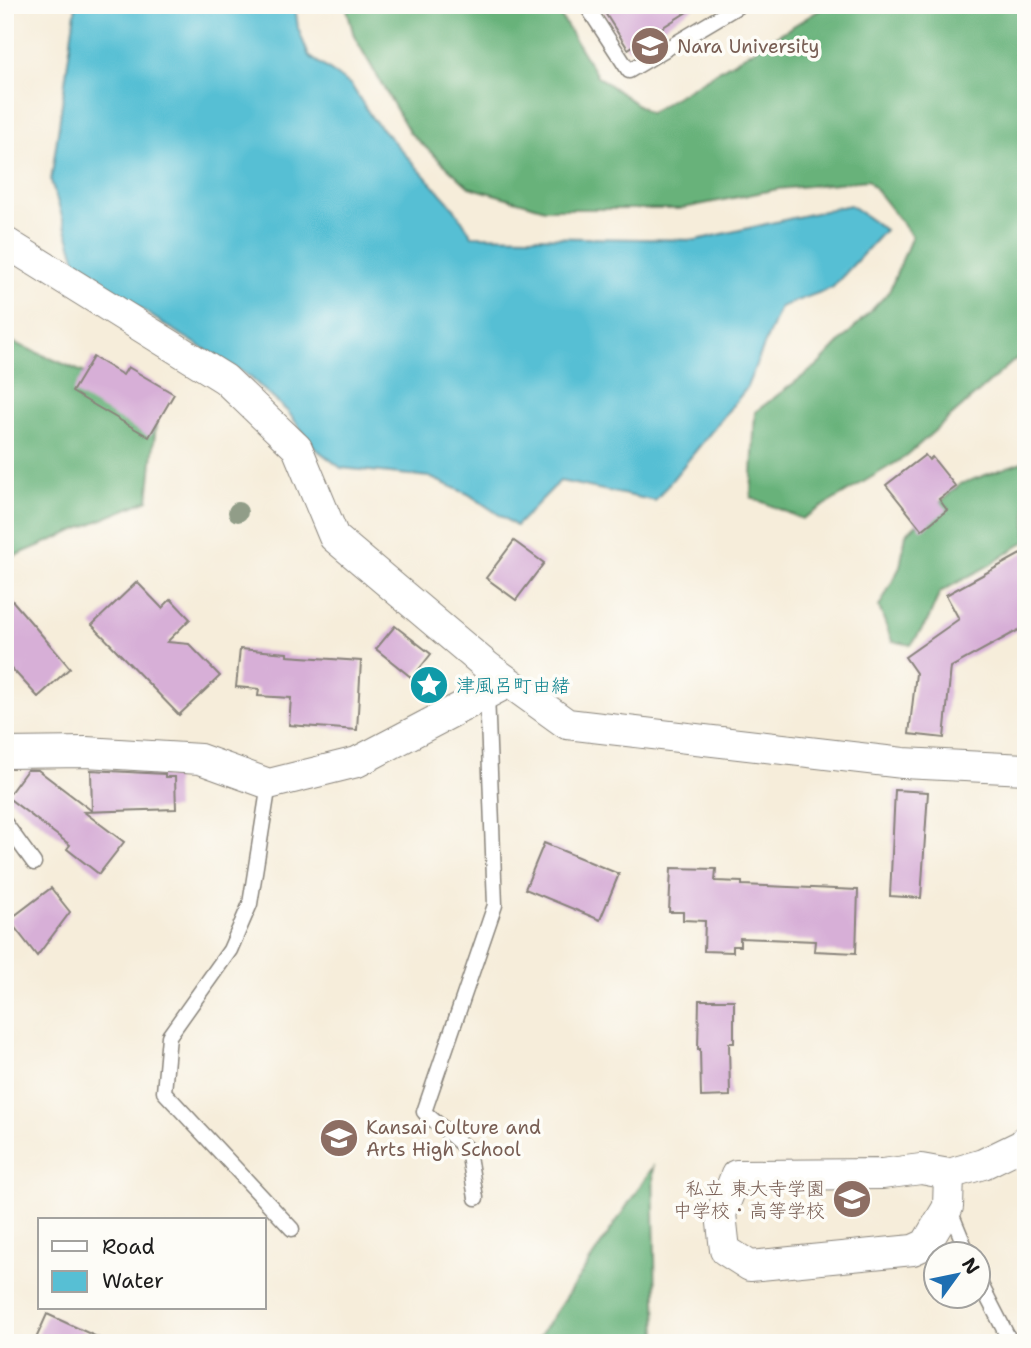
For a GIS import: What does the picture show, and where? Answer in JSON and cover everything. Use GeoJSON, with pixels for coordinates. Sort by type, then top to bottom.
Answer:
{"type":"FeatureCollection","features":[{"type":"Feature","properties":{"kind":"street"},"geometry":{"type":"LineString","coordinates":[[5,242],[225,379],[297,448],[334,537],[488,667],[498,688],[567,724],[903,763],[1026,769]]}},
{"type":"Feature","properties":{"kind":"street"},"geometry":{"type":"LineString","coordinates":[[5,753],[86,752],[200,759],[269,784],[357,762],[498,688]]}},
{"type":"Feature","properties":{"kind":"street"},"geometry":{"type":"LineString","coordinates":[[949,1174],[948,1207],[926,1244],[914,1250],[750,1266],[725,1250],[721,1214],[736,1175],[882,1174],[921,1169],[949,1174],[983,1164],[1025,1144]]}},
{"type":"Feature","properties":{"kind":"lane"},"geometry":{"type":"LineString","coordinates":[[586,5],[629,71],[740,5]]}},
{"type":"Feature","properties":{"kind":"lane"},"geometry":{"type":"LineString","coordinates":[[476,1198],[468,1150],[424,1112],[495,905],[498,688]]}},
{"type":"Feature","properties":{"kind":"lane"},"geometry":{"type":"LineString","coordinates":[[269,784],[250,904],[230,950],[169,1036],[164,1092],[292,1229]]}},
{"type":"Feature","properties":{"kind":"lane"},"geometry":{"type":"LineString","coordinates":[[5,823],[34,863]]}},
{"type":"Feature","properties":{"kind":"lane"},"geometry":{"type":"LineString","coordinates":[[948,1207],[962,1240]]}},
{"type":"Feature","properties":{"kind":"lane"},"geometry":{"type":"LineString","coordinates":[[992,1306],[1011,1343]]}},
{"type":"Feature","properties":{"kind":"green space"},"geometry":{"type":"Polygon","coordinates":[[[346,5],[554,5],[597,76],[649,113],[828,5],[1026,5],[1026,350],[905,457],[802,519],[751,497],[755,412],[818,365],[889,292],[912,236],[868,180],[778,189],[679,209],[545,209],[469,187],[410,133],[354,36],[346,5]]]}},
{"type":"Feature","properties":{"kind":"green space"},"geometry":{"type":"Polygon","coordinates":[[[5,339],[158,404],[148,500],[5,560],[5,339]]]}},
{"type":"Feature","properties":{"kind":"green space"},"geometry":{"type":"Polygon","coordinates":[[[1026,462],[1026,541],[990,565],[940,592],[928,620],[911,645],[892,641],[879,607],[900,567],[906,534],[960,484],[1026,462]]]}},
{"type":"Feature","properties":{"kind":"green space"},"geometry":{"type":"Polygon","coordinates":[[[653,1167],[657,1343],[535,1343],[653,1167]]]}},
{"type":"Feature","properties":{"kind":"water"},"geometry":{"type":"Polygon","coordinates":[[[76,5],[295,5],[298,28],[309,56],[351,85],[372,118],[454,208],[472,236],[696,240],[850,205],[885,230],[832,288],[780,307],[746,389],[655,501],[560,481],[516,526],[468,494],[429,477],[341,468],[315,448],[288,412],[250,377],[78,267],[51,181],[76,5]]]}},
{"type":"Feature","properties":{"kind":"building"},"geometry":{"type":"Polygon","coordinates":[[[600,5],[698,5],[628,49],[600,5]]]}},
{"type":"Feature","properties":{"kind":"building"},"geometry":{"type":"Polygon","coordinates":[[[93,357],[123,375],[128,367],[174,394],[149,437],[72,392],[93,357]]]}},
{"type":"Feature","properties":{"kind":"building"},"geometry":{"type":"Polygon","coordinates":[[[925,455],[929,460],[932,457],[956,487],[939,499],[947,510],[922,530],[886,485],[925,455]]]}},
{"type":"Feature","properties":{"kind":"building"},"geometry":{"type":"Polygon","coordinates":[[[514,541],[544,563],[516,600],[486,578],[514,541]]]}},
{"type":"Feature","properties":{"kind":"building"},"geometry":{"type":"Polygon","coordinates":[[[1026,551],[1026,626],[951,667],[944,738],[909,734],[916,673],[905,657],[959,619],[946,595],[1026,551]]]}},
{"type":"Feature","properties":{"kind":"building"},"geometry":{"type":"Polygon","coordinates":[[[137,582],[162,608],[171,599],[190,619],[167,642],[189,644],[220,676],[179,715],[92,625],[137,582]]]}},
{"type":"Feature","properties":{"kind":"building"},"geometry":{"type":"Polygon","coordinates":[[[5,592],[70,668],[38,697],[5,661],[5,592]]]}},
{"type":"Feature","properties":{"kind":"building"},"geometry":{"type":"Polygon","coordinates":[[[395,626],[431,654],[412,678],[376,649],[395,626]]]}},
{"type":"Feature","properties":{"kind":"building"},"geometry":{"type":"Polygon","coordinates":[[[240,649],[287,653],[287,656],[361,661],[357,730],[289,725],[291,698],[258,696],[259,689],[236,687],[240,649]]]}},
{"type":"Feature","properties":{"kind":"building"},"geometry":{"type":"Polygon","coordinates":[[[27,770],[38,770],[92,811],[91,770],[165,774],[165,777],[175,777],[176,809],[84,812],[124,842],[99,874],[67,849],[70,845],[7,797],[27,770]]]}},
{"type":"Feature","properties":{"kind":"building"},"geometry":{"type":"Polygon","coordinates":[[[895,790],[928,792],[921,898],[890,896],[895,790]]]}},
{"type":"Feature","properties":{"kind":"building"},"geometry":{"type":"Polygon","coordinates":[[[544,843],[619,874],[600,920],[525,889],[544,843]]]}},
{"type":"Feature","properties":{"kind":"building"},"geometry":{"type":"Polygon","coordinates":[[[671,868],[716,869],[715,881],[742,882],[742,885],[858,890],[856,953],[814,951],[815,941],[740,938],[740,946],[733,946],[733,952],[704,951],[705,921],[683,920],[683,912],[669,912],[671,868]]]}},
{"type":"Feature","properties":{"kind":"building"},"geometry":{"type":"Polygon","coordinates":[[[51,888],[70,912],[37,956],[9,920],[51,888]]]}},
{"type":"Feature","properties":{"kind":"building"},"geometry":{"type":"Polygon","coordinates":[[[699,1000],[734,1000],[734,1043],[729,1043],[730,1096],[701,1097],[699,1000]]]}},
{"type":"Feature","properties":{"kind":"building"},"geometry":{"type":"Polygon","coordinates":[[[47,1314],[110,1343],[34,1343],[47,1314]]]}},
{"type":"Feature","properties":{"kind":"place","name":"Nara University"},"geometry":{"type":"Point","coordinates":[650,46]}},
{"type":"Feature","properties":{"kind":"place","name":"津風呂町由緒"},"geometry":{"type":"Point","coordinates":[429,685]}},
{"type":"Feature","properties":{"kind":"place","name":"Kansai Culture and Arts High School"},"geometry":{"type":"Point","coordinates":[339,1138]}},
{"type":"Feature","properties":{"kind":"place","name":"私立 東大寺学園 中学校・高等学校"},"geometry":{"type":"Point","coordinates":[852,1199]}}]}
